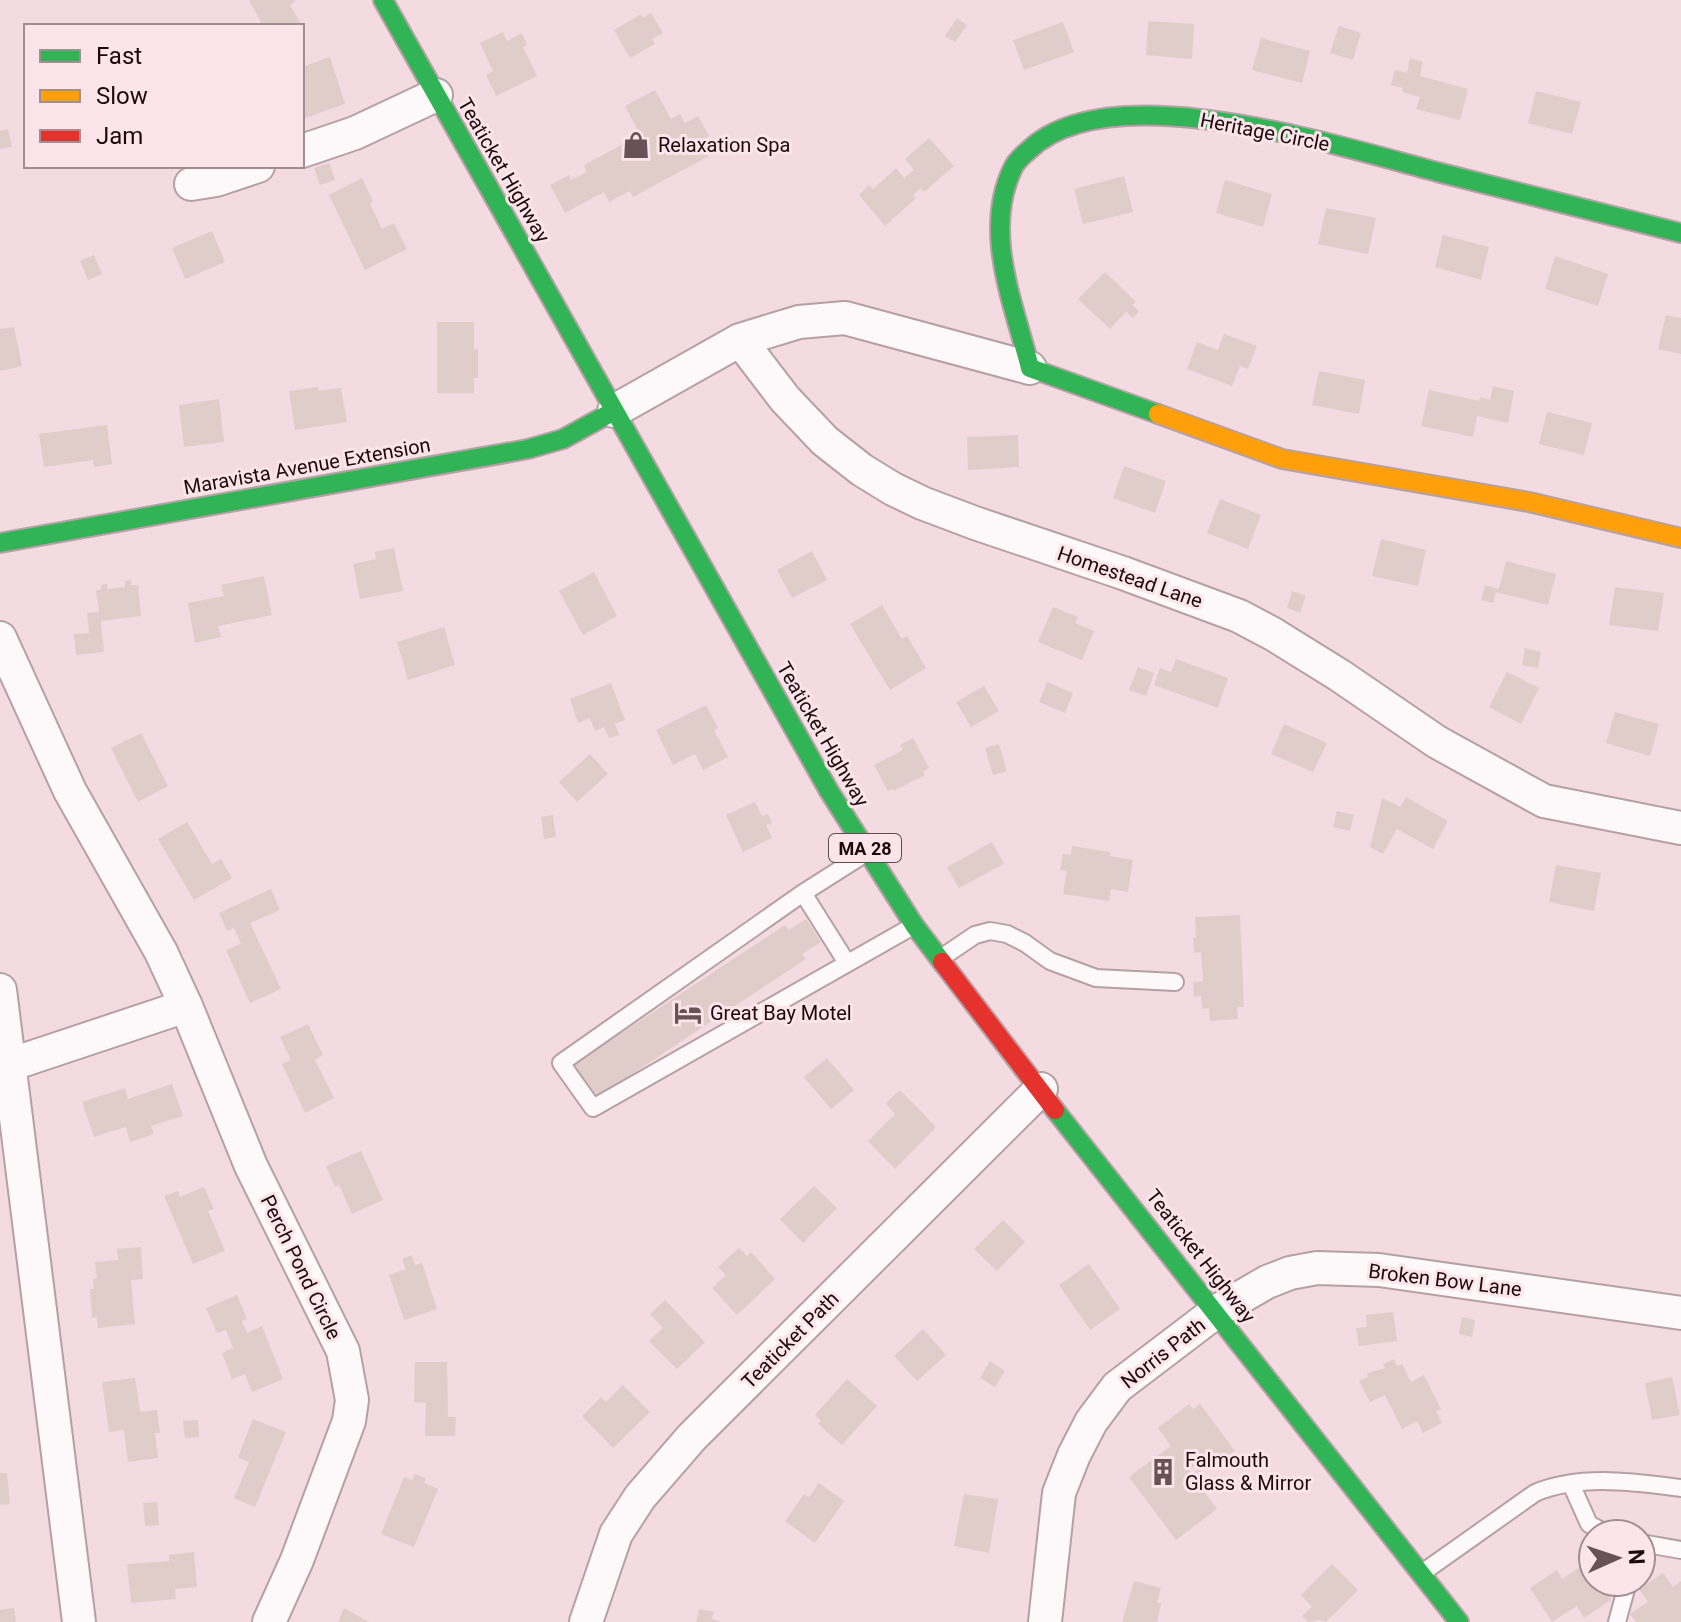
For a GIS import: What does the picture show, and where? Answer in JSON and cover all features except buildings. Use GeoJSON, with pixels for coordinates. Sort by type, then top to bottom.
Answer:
{"type":"FeatureCollection","features":[{"type":"Feature","properties":{"kind":"main road","name":"Teaticket Highway"},"geometry":{"type":"LineString","coordinates":[[383,0],[829,791],[914,925],[1459,1622]]}},
{"type":"Feature","properties":{"kind":"main road","name":"Heritage Circle"},"geometry":{"type":"LineString","coordinates":[[1030,368],[1002,253],[1000,201],[1006,181],[1030,146],[1047,135],[1095,121],[1124,116],[1225,120],[1681,233]]}},
{"type":"Feature","properties":{"kind":"main road"},"geometry":{"type":"LineString","coordinates":[[1030,368],[1282,459],[1529,502],[1681,538]]}},
{"type":"Feature","properties":{"kind":"main road","name":"Maravista Avenue Extension"},"geometry":{"type":"LineString","coordinates":[[0,543],[528,449],[563,439],[614,411]]}},
{"type":"Feature","properties":{"kind":"street"},"geometry":{"type":"LineString","coordinates":[[304,150],[355,133],[436,95]]}},
{"type":"Feature","properties":{"kind":"street"},"geometry":{"type":"LineString","coordinates":[[191,184],[216,180],[252,168]]}},
{"type":"Feature","properties":{"kind":"street"},"geometry":{"type":"LineString","coordinates":[[614,411],[740,340],[799,322],[845,318],[1030,368]]}},
{"type":"Feature","properties":{"kind":"street","name":"Homestead Lane"},"geometry":{"type":"LineString","coordinates":[[740,340],[785,399],[825,441],[893,489],[975,523],[1239,616],[1339,675],[1437,742],[1544,801],[1681,828]]}},
{"type":"Feature","properties":{"kind":"street","name":"Perch Pond Circle"},"geometry":{"type":"LineString","coordinates":[[0,638],[70,791],[161,952],[251,1166],[343,1351],[352,1400],[349,1421],[303,1546],[269,1622]]}},
{"type":"Feature","properties":{"kind":"street"},"geometry":{"type":"LineString","coordinates":[[0,990],[79,1622]]}},
{"type":"Feature","properties":{"kind":"street"},"geometry":{"type":"LineString","coordinates":[[9,1065],[186,1006]]}},
{"type":"Feature","properties":{"kind":"street","name":"Teaticket Path"},"geometry":{"type":"LineString","coordinates":[[586,1622],[616,1534],[640,1497],[692,1437],[1041,1089]]}},
{"type":"Feature","properties":{"kind":"street","name":"Broken Bow Lane"},"geometry":{"type":"LineString","coordinates":[[1217,1311],[1267,1282],[1290,1273],[1317,1268],[1379,1270],[1681,1313]]}},
{"type":"Feature","properties":{"kind":"street","name":"Norris Path"},"geometry":{"type":"LineString","coordinates":[[1045,1622],[1059,1493],[1091,1422],[1117,1387],[1217,1311]]}},
{"type":"Feature","properties":{"kind":"lane"},"geometry":{"type":"LineString","coordinates":[[868,852],[803,893],[561,1063],[593,1108],[914,925]]}},
{"type":"Feature","properties":{"kind":"lane"},"geometry":{"type":"LineString","coordinates":[[803,893],[847,963]]}},
{"type":"Feature","properties":{"kind":"lane"},"geometry":{"type":"LineString","coordinates":[[940,958],[975,935],[990,931],[1007,934],[1050,961],[1096,978],[1175,982]]}},
{"type":"Feature","properties":{"kind":"lane"},"geometry":{"type":"LineString","coordinates":[[1420,1573],[1535,1493],[1571,1484],[1623,1482],[1681,1488]]}},
{"type":"Feature","properties":{"kind":"lane"},"geometry":{"type":"LineString","coordinates":[[1571,1484],[1586,1518]]}},
{"type":"Feature","properties":{"kind":"lane"},"geometry":{"type":"LineString","coordinates":[[1657,1546],[1681,1550]]}},
{"type":"Feature","properties":{"kind":"lane"},"geometry":{"type":"LineString","coordinates":[[1617,1622],[1624,1598]]}},
{"type":"Feature","properties":{"kind":"traffic: fast"},"geometry":{"type":"LineString","coordinates":[[383,0],[829,791],[914,925],[942,962]]}},
{"type":"Feature","properties":{"kind":"traffic: fast"},"geometry":{"type":"LineString","coordinates":[[1158,414],[1030,368],[1004,268],[1000,217],[1004,192],[1016,163],[1029,150],[1066,127],[1115,117],[1171,116],[1231,123],[1350,149],[1681,233]]}},
{"type":"Feature","properties":{"kind":"traffic: fast"},"geometry":{"type":"LineString","coordinates":[[0,543],[528,449],[563,439],[614,411]]}},
{"type":"Feature","properties":{"kind":"traffic: fast"},"geometry":{"type":"LineString","coordinates":[[1055,1110],[1459,1622]]}},
{"type":"Feature","properties":{"kind":"traffic: slow"},"geometry":{"type":"LineString","coordinates":[[1158,414],[1282,459],[1529,502],[1681,538]]}},
{"type":"Feature","properties":{"kind":"traffic: jam"},"geometry":{"type":"LineString","coordinates":[[942,962],[1055,1110]]}},
{"type":"Feature","properties":{"kind":"place","name":"Relaxation Spa"},"geometry":{"type":"Point","coordinates":[636,145]}},
{"type":"Feature","properties":{"kind":"place","name":"Great Bay Motel"},"geometry":{"type":"Point","coordinates":[688,1013]}},
{"type":"Feature","properties":{"kind":"place","name":"Falmouth Glass & Mirror"},"geometry":{"type":"Point","coordinates":[1163,1472]}}]}
